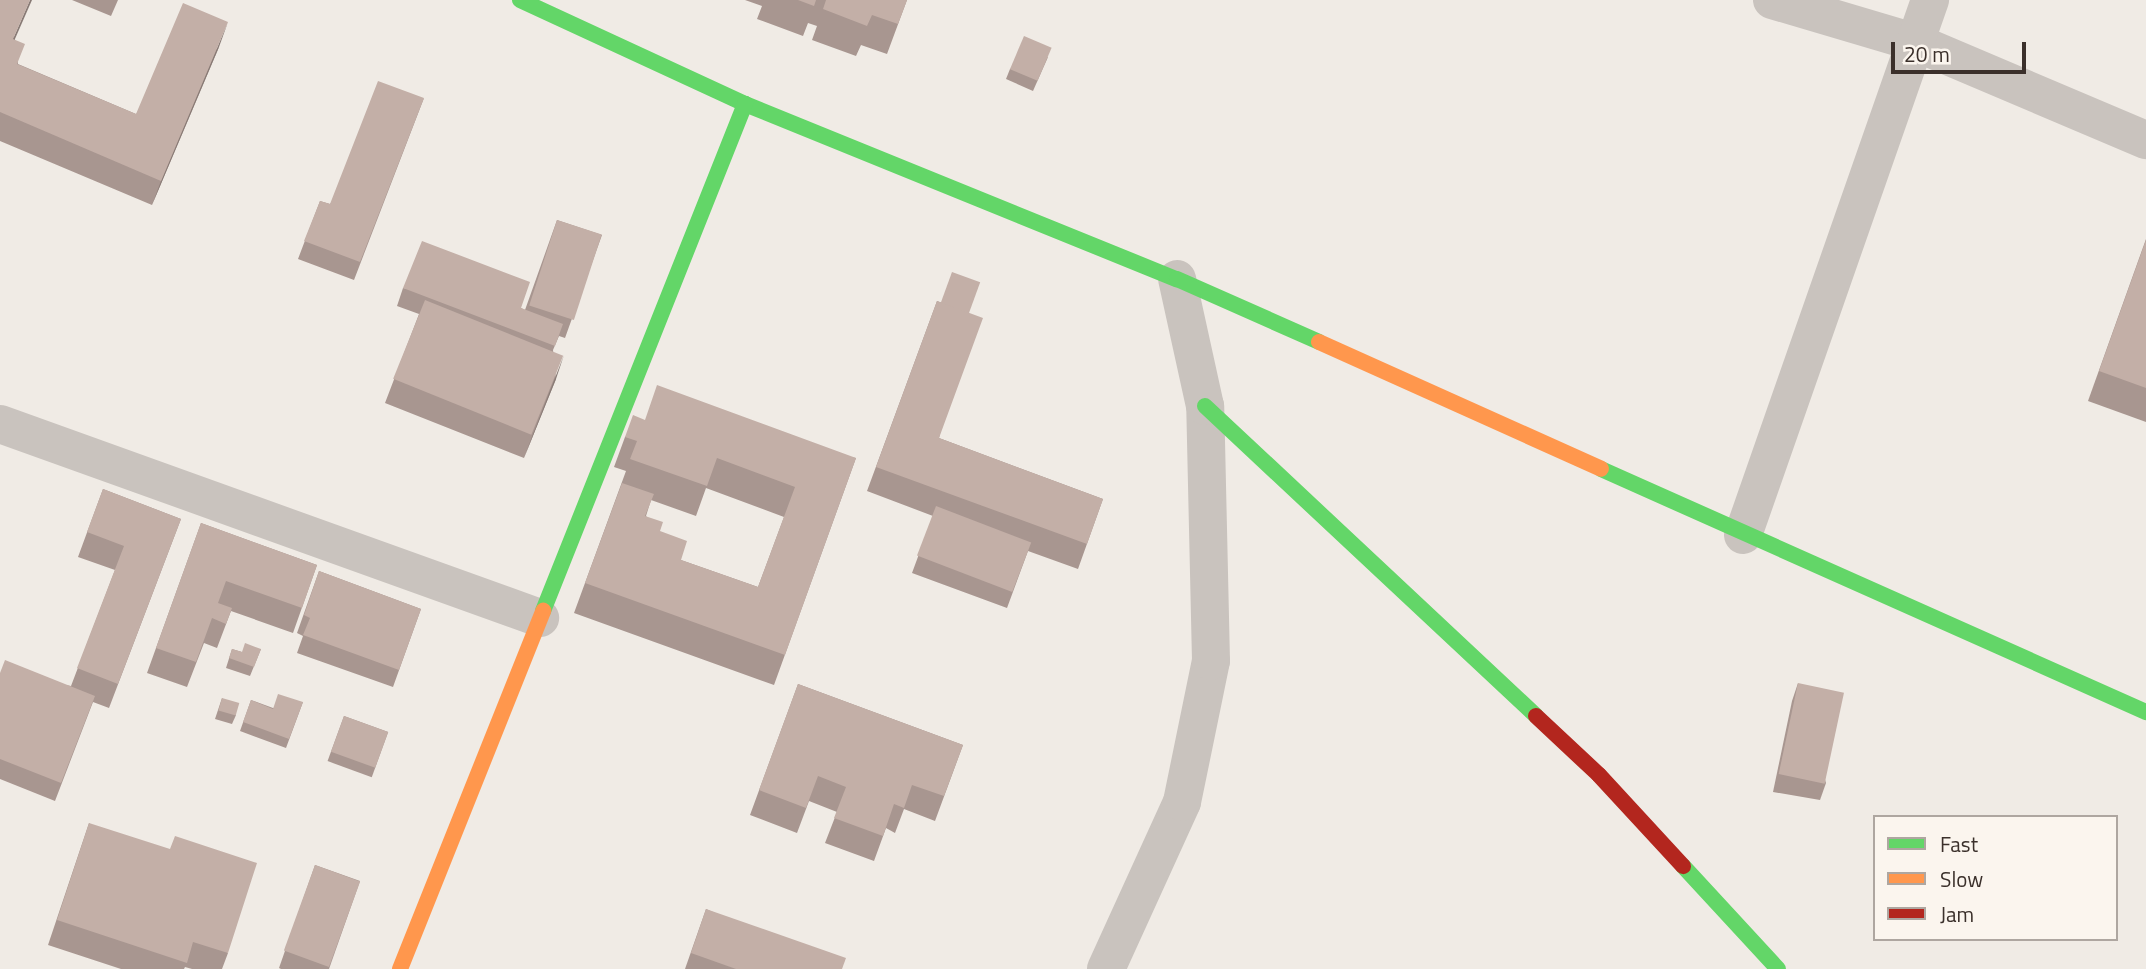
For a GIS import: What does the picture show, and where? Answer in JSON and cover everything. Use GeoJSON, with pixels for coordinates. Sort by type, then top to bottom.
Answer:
{"type":"FeatureCollection","features":[{"type":"Feature","properties":{"kind":"street"},"geometry":{"type":"LineString","coordinates":[[520,0],[745,104],[1177,279],[2146,712]]}},
{"type":"Feature","properties":{"kind":"street"},"geometry":{"type":"LineString","coordinates":[[1772,0],[1917,43],[2146,140]]}},
{"type":"Feature","properties":{"kind":"street"},"geometry":{"type":"LineString","coordinates":[[1743,534],[1930,0]]}},
{"type":"Feature","properties":{"kind":"street"},"geometry":{"type":"LineString","coordinates":[[400,969],[745,104]]}},
{"type":"Feature","properties":{"kind":"street"},"geometry":{"type":"LineString","coordinates":[[1106,969],[1182,802],[1211,661],[1205,407],[1177,279]]}},
{"type":"Feature","properties":{"kind":"street"},"geometry":{"type":"LineString","coordinates":[[1205,407],[1599,775],[1778,969]]}},
{"type":"Feature","properties":{"kind":"street"},"geometry":{"type":"LineString","coordinates":[[0,424],[540,618]]}},
{"type":"Feature","properties":{"kind":"building"},"geometry":{"type":"Polygon","coordinates":[[[0,0],[30,0],[13,39],[25,44],[17,64],[136,114],[183,3],[228,22],[161,181],[0,112],[0,0]]]}},
{"type":"Feature","properties":{"kind":"building"},"geometry":{"type":"Polygon","coordinates":[[[798,0],[816,0],[814,6],[798,0]]]}},
{"type":"Feature","properties":{"kind":"building"},"geometry":{"type":"Polygon","coordinates":[[[826,0],[907,0],[898,24],[872,15],[867,26],[823,9],[826,0]]]}},
{"type":"Feature","properties":{"kind":"building"},"geometry":{"type":"Polygon","coordinates":[[[1024,36],[1052,48],[1038,81],[1010,69],[1024,36]]]}},
{"type":"Feature","properties":{"kind":"building"},"geometry":{"type":"Polygon","coordinates":[[[378,81],[424,98],[360,262],[304,241],[320,201],[330,204],[378,81]]]}},
{"type":"Feature","properties":{"kind":"building"},"geometry":{"type":"Polygon","coordinates":[[[557,220],[602,235],[574,320],[529,306],[557,220]]]}},
{"type":"Feature","properties":{"kind":"building"},"geometry":{"type":"Polygon","coordinates":[[[2146,240],[2146,388],[2099,371],[2146,240]]]}},
{"type":"Feature","properties":{"kind":"building"},"geometry":{"type":"Polygon","coordinates":[[[422,241],[530,282],[521,308],[563,324],[555,346],[403,288],[422,241]]]}},
{"type":"Feature","properties":{"kind":"building"},"geometry":{"type":"Polygon","coordinates":[[[952,272],[980,282],[969,313],[941,303],[952,272]]]}},
{"type":"Feature","properties":{"kind":"building"},"geometry":{"type":"Polygon","coordinates":[[[425,300],[563,356],[531,435],[393,379],[425,300]]]}},
{"type":"Feature","properties":{"kind":"building"},"geometry":{"type":"Polygon","coordinates":[[[937,301],[983,318],[939,438],[1103,499],[1087,544],[876,467],[937,301]]]}},
{"type":"Feature","properties":{"kind":"building"},"geometry":{"type":"Polygon","coordinates":[[[657,385],[856,458],[785,655],[585,583],[622,483],[654,494],[645,516],[663,522],[660,531],[687,541],[681,560],[758,587],[795,487],[717,458],[707,486],[630,459],[637,441],[625,437],[633,415],[645,420],[657,385]]]}},
{"type":"Feature","properties":{"kind":"building"},"geometry":{"type":"Polygon","coordinates":[[[103,489],[181,519],[118,684],[77,668],[124,546],[87,532],[103,489]]]}},
{"type":"Feature","properties":{"kind":"building"},"geometry":{"type":"Polygon","coordinates":[[[936,506],[1031,543],[1012,592],[917,555],[936,506]]]}},
{"type":"Feature","properties":{"kind":"building"},"geometry":{"type":"Polygon","coordinates":[[[201,523],[317,565],[302,608],[226,581],[218,603],[232,608],[226,624],[212,618],[196,662],[156,648],[201,523]]]}},
{"type":"Feature","properties":{"kind":"building"},"geometry":{"type":"Polygon","coordinates":[[[319,571],[421,609],[399,670],[303,635],[310,618],[304,615],[319,571]]]}},
{"type":"Feature","properties":{"kind":"building"},"geometry":{"type":"Polygon","coordinates":[[[245,643],[261,649],[254,667],[229,658],[232,649],[242,652],[245,643]]]}},
{"type":"Feature","properties":{"kind":"building"},"geometry":{"type":"Polygon","coordinates":[[[5,660],[95,696],[61,783],[0,759],[0,673],[5,660]]]}},
{"type":"Feature","properties":{"kind":"building"},"geometry":{"type":"Polygon","coordinates":[[[1798,683],[1844,693],[1825,784],[1779,774],[1798,683]]]}},
{"type":"Feature","properties":{"kind":"building"},"geometry":{"type":"Polygon","coordinates":[[[798,684],[963,745],[944,796],[912,785],[904,808],[894,804],[883,836],[834,818],[846,787],[818,776],[806,808],[759,790],[798,684]]]}},
{"type":"Feature","properties":{"kind":"building"},"geometry":{"type":"Polygon","coordinates":[[[278,694],[303,702],[289,739],[243,722],[251,700],[273,709],[278,694]]]}},
{"type":"Feature","properties":{"kind":"building"},"geometry":{"type":"Polygon","coordinates":[[[222,698],[239,703],[236,715],[218,710],[222,698]]]}},
{"type":"Feature","properties":{"kind":"building"},"geometry":{"type":"Polygon","coordinates":[[[344,716],[388,732],[375,768],[331,752],[344,716]]]}},
{"type":"Feature","properties":{"kind":"building"},"geometry":{"type":"Polygon","coordinates":[[[89,823],[170,849],[175,836],[257,863],[228,953],[193,942],[187,963],[57,920],[89,823]]]}},
{"type":"Feature","properties":{"kind":"building"},"geometry":{"type":"Polygon","coordinates":[[[315,865],[360,881],[329,967],[284,951],[315,865]]]}},
{"type":"Feature","properties":{"kind":"building"},"geometry":{"type":"Polygon","coordinates":[[[706,909],[846,958],[842,969],[736,969],[691,953],[706,909]]]}},
{"type":"Feature","properties":{"kind":"traffic: fast"},"geometry":{"type":"LineString","coordinates":[[520,0],[745,104],[1177,279],[1319,342]]}},
{"type":"Feature","properties":{"kind":"traffic: fast"},"geometry":{"type":"LineString","coordinates":[[543,611],[745,104]]}},
{"type":"Feature","properties":{"kind":"traffic: fast"},"geometry":{"type":"LineString","coordinates":[[1205,406],[1536,716]]}},
{"type":"Feature","properties":{"kind":"traffic: fast"},"geometry":{"type":"LineString","coordinates":[[1601,469],[2146,712]]}},
{"type":"Feature","properties":{"kind":"traffic: fast"},"geometry":{"type":"LineString","coordinates":[[1683,866],[1778,969]]}},
{"type":"Feature","properties":{"kind":"traffic: slow"},"geometry":{"type":"LineString","coordinates":[[1319,342],[1601,469]]}},
{"type":"Feature","properties":{"kind":"traffic: slow"},"geometry":{"type":"LineString","coordinates":[[400,969],[543,611]]}},
{"type":"Feature","properties":{"kind":"traffic: jam"},"geometry":{"type":"LineString","coordinates":[[1536,716],[1599,775],[1683,866]]}}]}
